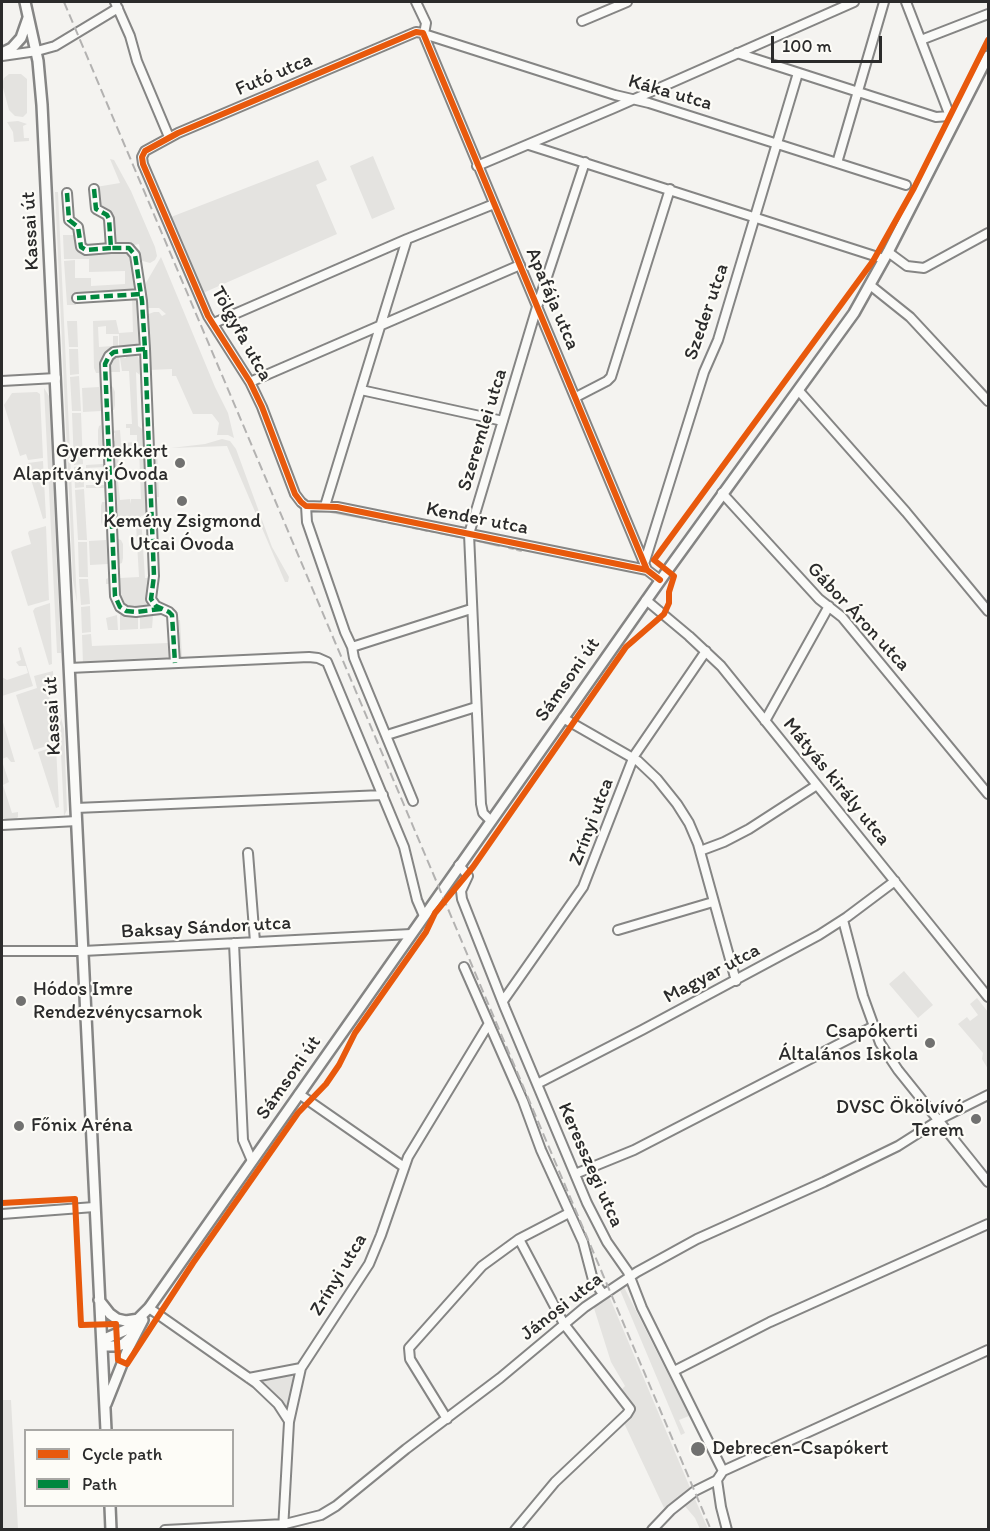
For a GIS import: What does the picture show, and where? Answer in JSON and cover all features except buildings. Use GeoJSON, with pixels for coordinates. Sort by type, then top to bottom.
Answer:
{"type":"FeatureCollection","features":[{"type":"Feature","properties":{"kind":"main road","name":"Kassai út"},"geometry":{"type":"LineString","coordinates":[[24,2],[37,51],[42,105],[106,1429]]}},
{"type":"Feature","properties":{"kind":"main road"},"geometry":{"type":"LineString","coordinates":[[2,54],[12,48],[21,38],[28,15]]}},
{"type":"Feature","properties":{"kind":"main road","name":"Sámsoni út"},"geometry":{"type":"LineString","coordinates":[[102,1343],[124,1332],[142,1319],[660,580],[854,313],[886,256],[953,118],[988,56]]}},
{"type":"Feature","properties":{"kind":"main road"},"geometry":{"type":"LineString","coordinates":[[99,1300],[117,1319],[126,1321],[142,1319]]}},
{"type":"Feature","properties":{"kind":"main road"},"geometry":{"type":"LineString","coordinates":[[105,1406],[142,1319]]}},
{"type":"Feature","properties":{"kind":"main road"},"geometry":{"type":"LineString","coordinates":[[110,1507],[111,1530]]}},
{"type":"Feature","properties":{"kind":"street","name":"Apafája utca"},"geometry":{"type":"LineString","coordinates":[[416,2],[426,23],[420,33],[646,565],[660,580]]}},
{"type":"Feature","properties":{"kind":"street"},"geometry":{"type":"LineString","coordinates":[[582,21],[627,2]]}},
{"type":"Feature","properties":{"kind":"street"},"geometry":{"type":"LineString","coordinates":[[477,166],[530,145],[854,2]]}},
{"type":"Feature","properties":{"kind":"street"},"geometry":{"type":"LineString","coordinates":[[837,163],[885,2]]}},
{"type":"Feature","properties":{"kind":"street"},"geometry":{"type":"LineString","coordinates":[[737,53],[936,117],[953,118],[906,2]]}},
{"type":"Feature","properties":{"kind":"street"},"geometry":{"type":"LineString","coordinates":[[2,54],[37,51],[55,46],[117,5],[130,36],[137,61],[169,137]]}},
{"type":"Feature","properties":{"kind":"street"},"geometry":{"type":"LineString","coordinates":[[921,40],[988,14]]}},
{"type":"Feature","properties":{"kind":"street","name":"Káka utca"},"geometry":{"type":"LineString","coordinates":[[420,33],[906,185]]}},
{"type":"Feature","properties":{"kind":"street","name":"Futó utca"},"geometry":{"type":"LineString","coordinates":[[146,149],[169,137],[420,33]]}},
{"type":"Feature","properties":{"kind":"street","name":"Szeder utca"},"geometry":{"type":"LineString","coordinates":[[646,565],[704,372],[718,340],[798,73]]}},
{"type":"Feature","properties":{"kind":"street"},"geometry":{"type":"LineString","coordinates":[[530,145],[886,256],[907,266],[924,268],[988,233]]}},
{"type":"Feature","properties":{"kind":"street","name":"Tölgyfa utca"},"geometry":{"type":"LineString","coordinates":[[146,149],[142,155],[142,162],[208,316],[250,382],[262,407],[295,494],[303,504],[307,522],[354,658],[413,801]]}},
{"type":"Feature","properties":{"kind":"street","name":"Szeremlei utca"},"geometry":{"type":"LineString","coordinates":[[491,820],[483,815],[481,808],[469,534],[537,308],[585,162]]}},
{"type":"Feature","properties":{"kind":"street"},"geometry":{"type":"LineString","coordinates":[[94,189],[96,208],[109,218],[111,248]]}},
{"type":"Feature","properties":{"kind":"street"},"geometry":{"type":"LineString","coordinates":[[576,398],[610,378],[670,189]]}},
{"type":"Feature","properties":{"kind":"street"},"geometry":{"type":"LineString","coordinates":[[67,193],[69,219],[78,228],[81,247],[86,250],[128,247],[134,251],[141,294],[145,349],[154,576],[151,597],[153,604],[169,612],[173,617],[174,663]]}},
{"type":"Feature","properties":{"kind":"street"},"geometry":{"type":"LineString","coordinates":[[214,323],[407,239],[494,204]]}},
{"type":"Feature","properties":{"kind":"street"},"geometry":{"type":"LineString","coordinates":[[325,506],[407,239]]}},
{"type":"Feature","properties":{"kind":"street"},"geometry":{"type":"LineString","coordinates":[[250,382],[520,265]]}},
{"type":"Feature","properties":{"kind":"street"},"geometry":{"type":"LineString","coordinates":[[870,285],[910,317],[988,401]]}},
{"type":"Feature","properties":{"kind":"street"},"geometry":{"type":"LineString","coordinates":[[77,298],[141,294]]}},
{"type":"Feature","properties":{"kind":"street"},"geometry":{"type":"LineString","coordinates":[[145,349],[114,352],[105,364],[115,596],[118,605],[126,611],[161,609]]}},
{"type":"Feature","properties":{"kind":"street"},"geometry":{"type":"LineString","coordinates":[[2,381],[56,378]]}},
{"type":"Feature","properties":{"kind":"street"},"geometry":{"type":"LineString","coordinates":[[361,390],[503,421]]}},
{"type":"Feature","properties":{"kind":"street"},"geometry":{"type":"LineString","coordinates":[[799,391],[906,512],[988,611]]}},
{"type":"Feature","properties":{"kind":"street","name":"Gábor Áron utca"},"geometry":{"type":"LineString","coordinates":[[722,493],[819,599],[843,619],[988,794]]}},
{"type":"Feature","properties":{"kind":"street","name":"Kender utca"},"geometry":{"type":"LineString","coordinates":[[303,504],[325,506],[646,565]]}},
{"type":"Feature","properties":{"kind":"street","name":"Mátyás király utca"},"geometry":{"type":"LineString","coordinates":[[646,600],[706,651],[895,880],[988,997]]}},
{"type":"Feature","properties":{"kind":"street"},"geometry":{"type":"LineString","coordinates":[[765,721],[829,606]]}},
{"type":"Feature","properties":{"kind":"street"},"geometry":{"type":"LineString","coordinates":[[352,647],[471,609]]}},
{"type":"Feature","properties":{"kind":"street","name":"Zrínyi utca"},"geometry":{"type":"LineString","coordinates":[[503,1001],[587,879],[634,758],[706,651]]}},
{"type":"Feature","properties":{"kind":"street"},"geometry":{"type":"LineString","coordinates":[[69,668],[309,657],[327,662],[406,853],[417,900],[424,916]]}},
{"type":"Feature","properties":{"kind":"street"},"geometry":{"type":"LineString","coordinates":[[387,735],[476,707]]}},
{"type":"Feature","properties":{"kind":"street"},"geometry":{"type":"LineString","coordinates":[[563,718],[634,758],[657,779],[674,800],[689,823],[700,851],[736,981]]}},
{"type":"Feature","properties":{"kind":"street"},"geometry":{"type":"LineString","coordinates":[[700,851],[749,829],[817,785]]}},
{"type":"Feature","properties":{"kind":"street"},"geometry":{"type":"LineString","coordinates":[[76,808],[383,795]]}},
{"type":"Feature","properties":{"kind":"street"},"geometry":{"type":"LineString","coordinates":[[2,825],[76,822]]}},
{"type":"Feature","properties":{"kind":"street"},"geometry":{"type":"LineString","coordinates":[[248,853],[255,942]]}},
{"type":"Feature","properties":{"kind":"street","name":"Keresszegi utca"},"geometry":{"type":"LineString","coordinates":[[459,866],[468,876],[461,891],[462,898],[537,1084],[599,1229],[630,1277],[640,1304],[723,1470]]}},
{"type":"Feature","properties":{"kind":"street","name":"Magyar utca"},"geometry":{"type":"LineString","coordinates":[[537,1084],[736,981],[843,920],[895,880]]}},
{"type":"Feature","properties":{"kind":"street"},"geometry":{"type":"LineString","coordinates":[[618,930],[713,902]]}},
{"type":"Feature","properties":{"kind":"street"},"geometry":{"type":"LineString","coordinates":[[843,920],[872,1027],[889,1058],[988,1182]]}},
{"type":"Feature","properties":{"kind":"street","name":"Baksay Sándor utca"},"geometry":{"type":"LineString","coordinates":[[2,951],[83,951],[411,934]]}},
{"type":"Feature","properties":{"kind":"street"},"geometry":{"type":"LineString","coordinates":[[234,943],[243,1140],[252,1161]]}},
{"type":"Feature","properties":{"kind":"street","name":"Keresszegi utca"},"geometry":{"type":"LineString","coordinates":[[464,966],[582,1242],[593,1280],[603,1294]]}},
{"type":"Feature","properties":{"kind":"street","name":"Zrínyi utca"},"geometry":{"type":"LineString","coordinates":[[284,1527],[289,1422],[301,1368],[369,1264],[404,1167],[416,1143],[489,1025]]}},
{"type":"Feature","properties":{"kind":"street"},"geometry":{"type":"LineString","coordinates":[[575,1174],[634,1150],[872,1027]]}},
{"type":"Feature","properties":{"kind":"street"},"geometry":{"type":"LineString","coordinates":[[299,1094],[404,1167]]}},
{"type":"Feature","properties":{"kind":"street","name":"Jánosi utca"},"geometry":{"type":"LineString","coordinates":[[165,1530],[284,1527],[329,1511],[500,1378],[603,1294],[691,1242],[898,1146],[939,1120],[988,1095]]}},
{"type":"Feature","properties":{"kind":"street"},"geometry":{"type":"LineString","coordinates":[[2,1214],[94,1207]]}},
{"type":"Feature","properties":{"kind":"street"},"geometry":{"type":"LineString","coordinates":[[447,1419],[410,1359],[408,1352],[410,1346],[475,1272],[519,1239],[569,1213]]}},
{"type":"Feature","properties":{"kind":"street"},"geometry":{"type":"LineString","coordinates":[[674,1371],[770,1322],[988,1224]]}},
{"type":"Feature","properties":{"kind":"street"},"geometry":{"type":"LineString","coordinates":[[515,1530],[555,1482],[630,1409],[564,1324],[519,1239]]}},
{"type":"Feature","properties":{"kind":"street"},"geometry":{"type":"LineString","coordinates":[[149,1308],[249,1378],[272,1397],[289,1422]]}},
{"type":"Feature","properties":{"kind":"street"},"geometry":{"type":"LineString","coordinates":[[652,1530],[663,1516],[683,1500],[717,1480],[723,1470],[988,1350]]}},
{"type":"Feature","properties":{"kind":"street"},"geometry":{"type":"LineString","coordinates":[[249,1378],[301,1368]]}},
{"type":"Feature","properties":{"kind":"street"},"geometry":{"type":"LineString","coordinates":[[717,1480],[727,1530]]}},
{"type":"Feature","properties":{"kind":"shaded area"},"geometry":{"type":"Polygon","coordinates":[[[9,74],[21,74],[27,79],[27,113],[23,117],[15,116],[9,110],[2,84],[4,78],[9,74]]]}},
{"type":"Feature","properties":{"kind":"shaded area"},"geometry":{"type":"Polygon","coordinates":[[[18,121],[27,124],[23,126],[24,138],[29,138],[29,141],[14,142],[13,132],[7,122],[18,121]]]}},
{"type":"Feature","properties":{"kind":"shaded area"},"geometry":{"type":"Polygon","coordinates":[[[373,156],[395,209],[372,219],[350,166],[373,156]]]}},
{"type":"Feature","properties":{"kind":"shaded area"},"geometry":{"type":"Polygon","coordinates":[[[110,159],[114,160],[131,191],[155,247],[157,256],[150,263],[139,260],[136,251],[140,250],[139,244],[130,246],[113,242],[111,221],[100,210],[96,187],[120,183],[110,159]]]}},
{"type":"Feature","properties":{"kind":"shaded area"},"geometry":{"type":"Polygon","coordinates":[[[318,160],[327,180],[316,185],[337,234],[203,293],[171,217],[318,160]]]}},
{"type":"Feature","properties":{"kind":"shaded area"},"geometry":{"type":"Polygon","coordinates":[[[55,192],[58,192],[77,603],[73,580],[55,192]]]}},
{"type":"Feature","properties":{"kind":"shaded area"},"geometry":{"type":"Polygon","coordinates":[[[63,235],[77,235],[78,246],[125,249],[131,252],[137,287],[135,290],[75,296],[76,305],[67,305],[64,261],[75,260],[75,278],[91,278],[91,286],[125,284],[125,271],[89,272],[89,259],[64,259],[63,235]]]}},
{"type":"Feature","properties":{"kind":"shaded area"},"geometry":{"type":"Polygon","coordinates":[[[161,257],[228,413],[234,438],[228,435],[217,435],[219,423],[212,414],[193,414],[176,376],[172,376],[172,369],[149,370],[146,315],[154,312],[159,312],[162,316],[166,314],[159,308],[147,308],[143,288],[161,257]]]}},
{"type":"Feature","properties":{"kind":"shaded area"},"geometry":{"type":"Polygon","coordinates":[[[132,297],[139,300],[141,340],[138,346],[119,348],[119,334],[106,334],[106,326],[98,327],[99,347],[113,346],[113,336],[118,336],[118,348],[107,353],[101,365],[106,467],[86,468],[86,465],[103,464],[103,449],[100,449],[98,444],[101,411],[83,412],[82,388],[99,387],[99,373],[96,373],[94,368],[93,321],[116,320],[119,333],[133,332],[132,297]]]}},
{"type":"Feature","properties":{"kind":"shaded area"},"geometry":{"type":"Polygon","coordinates":[[[67,321],[77,321],[78,347],[69,347],[67,321]]]}},
{"type":"Feature","properties":{"kind":"shaded area"},"geometry":{"type":"Polygon","coordinates":[[[69,349],[78,349],[79,374],[70,375],[69,349]]]}},
{"type":"Feature","properties":{"kind":"shaded area"},"geometry":{"type":"Polygon","coordinates":[[[126,353],[137,355],[142,365],[143,377],[136,372],[138,426],[145,431],[148,515],[141,516],[145,578],[151,578],[147,604],[143,608],[136,608],[135,605],[127,608],[123,606],[119,597],[115,525],[118,525],[118,539],[123,544],[122,563],[119,564],[120,578],[139,577],[136,525],[129,525],[129,520],[114,523],[114,518],[118,517],[118,510],[114,510],[111,441],[115,441],[115,433],[110,433],[110,431],[120,430],[121,443],[137,442],[137,435],[130,435],[130,428],[126,428],[126,424],[132,424],[129,371],[122,371],[120,358],[126,358],[126,353]],[[139,449],[118,450],[119,471],[117,472],[120,500],[130,499],[131,504],[131,499],[141,499],[139,449]]]}},
{"type":"Feature","properties":{"kind":"shaded area"},"geometry":{"type":"Polygon","coordinates":[[[119,354],[120,372],[110,372],[111,386],[115,392],[115,405],[112,410],[113,424],[110,424],[108,363],[110,358],[119,354]]]}},
{"type":"Feature","properties":{"kind":"shaded area"},"geometry":{"type":"Polygon","coordinates":[[[79,376],[81,411],[72,411],[70,377],[79,376]]]}},
{"type":"Feature","properties":{"kind":"shaded area"},"geometry":{"type":"Polygon","coordinates":[[[44,388],[49,396],[61,653],[57,653],[44,388]]]}},
{"type":"Feature","properties":{"kind":"shaded area"},"geometry":{"type":"Polygon","coordinates":[[[37,392],[40,394],[43,458],[28,460],[26,454],[20,456],[4,405],[12,393],[37,392]]]}},
{"type":"Feature","properties":{"kind":"shaded area"},"geometry":{"type":"Polygon","coordinates":[[[72,413],[81,413],[83,464],[74,465],[72,413]]]}},
{"type":"Feature","properties":{"kind":"shaded area"},"geometry":{"type":"Polygon","coordinates":[[[222,439],[230,441],[236,449],[272,547],[289,577],[288,582],[285,582],[227,446],[171,448],[205,444],[222,439]]]}},
{"type":"Feature","properties":{"kind":"shaded area"},"geometry":{"type":"Polygon","coordinates":[[[151,449],[157,449],[159,497],[153,497],[151,449]]]}},
{"type":"Feature","properties":{"kind":"shaded area"},"geometry":{"type":"Polygon","coordinates":[[[43,461],[46,518],[43,519],[27,466],[28,463],[43,461]]]}},
{"type":"Feature","properties":{"kind":"shaded area"},"geometry":{"type":"Polygon","coordinates":[[[83,466],[84,487],[75,488],[74,467],[83,466]]]}},
{"type":"Feature","properties":{"kind":"shaded area"},"geometry":{"type":"Polygon","coordinates":[[[86,485],[107,485],[109,584],[106,584],[108,564],[90,565],[89,541],[106,540],[106,526],[101,522],[101,506],[102,502],[105,502],[104,488],[86,488],[86,485]]]}},
{"type":"Feature","properties":{"kind":"shaded area"},"geometry":{"type":"Polygon","coordinates":[[[84,489],[87,540],[78,540],[75,490],[84,489]]]}},
{"type":"Feature","properties":{"kind":"shaded area"},"geometry":{"type":"Polygon","coordinates":[[[46,526],[49,600],[28,606],[11,552],[31,544],[29,531],[46,526]]]}},
{"type":"Feature","properties":{"kind":"shaded area"},"geometry":{"type":"Polygon","coordinates":[[[78,542],[87,542],[88,577],[79,577],[78,542]]]}},
{"type":"Feature","properties":{"kind":"shaded area"},"geometry":{"type":"Polygon","coordinates":[[[79,579],[88,579],[90,604],[81,605],[79,579]]]}},
{"type":"Feature","properties":{"kind":"shaded area"},"geometry":{"type":"Polygon","coordinates":[[[50,603],[52,664],[49,665],[33,611],[35,608],[50,603]]]}},
{"type":"Feature","properties":{"kind":"shaded area"},"geometry":{"type":"Polygon","coordinates":[[[90,606],[91,632],[82,633],[81,607],[90,606]]]}},
{"type":"Feature","properties":{"kind":"shaded area"},"geometry":{"type":"Polygon","coordinates":[[[158,611],[168,614],[170,618],[170,657],[168,659],[83,664],[82,635],[91,634],[92,646],[168,643],[167,615],[153,616],[152,628],[140,629],[140,614],[158,611]]]}},
{"type":"Feature","properties":{"kind":"shaded area"},"geometry":{"type":"Polygon","coordinates":[[[117,615],[118,630],[108,630],[106,618],[117,615]]]}},
{"type":"Feature","properties":{"kind":"shaded area"},"geometry":{"type":"Polygon","coordinates":[[[120,615],[138,615],[138,629],[120,630],[120,615]]]}},
{"type":"Feature","properties":{"kind":"shaded area"},"geometry":{"type":"Polygon","coordinates":[[[176,620],[180,620],[182,657],[178,654],[176,620]]]}},
{"type":"Feature","properties":{"kind":"shaded area"},"geometry":{"type":"Polygon","coordinates":[[[21,647],[33,686],[2,696],[2,677],[7,680],[28,673],[26,666],[19,666],[16,662],[21,660],[18,648],[21,647]]]}},
{"type":"Feature","properties":{"kind":"shaded area"},"geometry":{"type":"Polygon","coordinates":[[[53,671],[54,694],[49,695],[50,703],[54,703],[56,743],[34,750],[16,695],[37,688],[34,676],[53,671]]]}},
{"type":"Feature","properties":{"kind":"shaded area"},"geometry":{"type":"Polygon","coordinates":[[[59,710],[64,729],[67,810],[64,816],[59,710]]]}},
{"type":"Feature","properties":{"kind":"shaded area"},"geometry":{"type":"Polygon","coordinates":[[[2,719],[15,762],[11,762],[7,757],[2,759],[2,719]]]}},
{"type":"Feature","properties":{"kind":"shaded area"},"geometry":{"type":"Polygon","coordinates":[[[56,746],[59,807],[56,808],[38,752],[56,746]]]}},
{"type":"Feature","properties":{"kind":"shaded area"},"geometry":{"type":"Polygon","coordinates":[[[2,761],[9,782],[3,785],[12,813],[18,812],[18,817],[14,821],[3,818],[2,761]]]}},
{"type":"Feature","properties":{"kind":"shaded area"},"geometry":{"type":"Polygon","coordinates":[[[904,971],[933,1005],[918,1018],[889,984],[904,971]]]}},
{"type":"Feature","properties":{"kind":"shaded area"},"geometry":{"type":"Polygon","coordinates":[[[977,998],[988,1012],[988,1069],[982,1059],[983,1053],[958,1024],[967,1017],[970,1021],[978,1015],[970,1004],[977,998]]]}},
{"type":"Feature","properties":{"kind":"shaded area"},"geometry":{"type":"Polygon","coordinates":[[[624,1287],[689,1416],[679,1420],[685,1433],[681,1435],[620,1290],[624,1287]]]}},
{"type":"Feature","properties":{"kind":"shaded area"},"geometry":{"type":"Polygon","coordinates":[[[609,1296],[691,1490],[664,1508],[623,1421],[632,1412],[620,1391],[625,1386],[611,1362],[593,1305],[609,1296]]]}},
{"type":"Feature","properties":{"kind":"shaded area"},"geometry":{"type":"Polygon","coordinates":[[[289,1374],[295,1378],[290,1404],[285,1407],[262,1383],[267,1377],[289,1374]]]}},
{"type":"Feature","properties":{"kind":"shaded area"},"geometry":{"type":"Polygon","coordinates":[[[2,1400],[11,1400],[18,1529],[2,1529],[2,1400]]]}},
{"type":"Feature","properties":{"kind":"shaded area"},"geometry":{"type":"Polygon","coordinates":[[[695,1499],[708,1529],[700,1529],[695,1518],[684,1505],[695,1499]]]}},
{"type":"Feature","properties":{"kind":"waterway"},"geometry":{"type":"LineString","coordinates":[[311,512],[328,511]]}},
{"type":"Feature","properties":{"kind":"waterway"},"geometry":{"type":"LineString","coordinates":[[331,512],[363,518]]}},
{"type":"Feature","properties":{"kind":"waterway"},"geometry":{"type":"LineString","coordinates":[[370,519],[384,522]]}},
{"type":"Feature","properties":{"kind":"waterway"},"geometry":{"type":"LineString","coordinates":[[389,523],[396,524]]}},
{"type":"Feature","properties":{"kind":"waterway"},"geometry":{"type":"LineString","coordinates":[[402,525],[410,527]]}},
{"type":"Feature","properties":{"kind":"waterway"},"geometry":{"type":"LineString","coordinates":[[413,528],[418,529]]}},
{"type":"Feature","properties":{"kind":"waterway"},"geometry":{"type":"LineString","coordinates":[[420,529],[427,531]]}},
{"type":"Feature","properties":{"kind":"waterway"},"geometry":{"type":"LineString","coordinates":[[430,531],[435,532]]}},
{"type":"Feature","properties":{"kind":"waterway"},"geometry":{"type":"LineString","coordinates":[[439,533],[459,537]]}},
{"type":"Feature","properties":{"kind":"waterway"},"geometry":{"type":"LineString","coordinates":[[478,541],[499,546]]}},
{"type":"Feature","properties":{"kind":"waterway"},"geometry":{"type":"LineString","coordinates":[[509,548],[513,549]]}},
{"type":"Feature","properties":{"kind":"waterway"},"geometry":{"type":"LineString","coordinates":[[517,550],[521,551]]}},
{"type":"Feature","properties":{"kind":"railway"},"geometry":{"type":"LineString","coordinates":[[64,2],[711,1530]]}},
{"type":"Feature","properties":{"kind":"marked path"},"geometry":{"type":"LineString","coordinates":[[94,189],[96,209],[107,215],[109,219],[111,248],[129,248],[135,255],[142,301],[145,349],[154,576],[151,599],[156,606],[172,615],[175,663]]}},
{"type":"Feature","properties":{"kind":"marked path"},"geometry":{"type":"LineString","coordinates":[[67,193],[69,220],[78,227],[81,247],[86,250],[111,248]]}},
{"type":"Feature","properties":{"kind":"marked path"},"geometry":{"type":"LineString","coordinates":[[77,298],[141,294]]}},
{"type":"Feature","properties":{"kind":"marked path"},"geometry":{"type":"LineString","coordinates":[[145,349],[114,352],[105,364],[115,596],[120,607],[126,611],[161,609]]}},
{"type":"Feature","properties":{"kind":"cycle path"},"geometry":{"type":"LineString","coordinates":[[647,570],[337,507],[306,506],[301,502],[295,494],[262,407],[250,382],[208,316],[143,164],[142,157],[145,151],[178,133],[416,32],[423,33],[647,570],[660,580]]}},
{"type":"Feature","properties":{"kind":"cycle path"},"geometry":{"type":"LineString","coordinates":[[2,1203],[75,1199],[81,1325],[116,1324],[118,1360],[127,1364],[193,1263],[298,1113],[326,1084],[339,1065],[355,1033],[426,932],[435,913],[473,867],[626,647],[664,614],[669,603],[669,592],[674,576],[654,560],[873,261],[914,188],[988,40]]}},
{"type":"Feature","properties":{"kind":"place","name":"Gyermekkert Alapítványi Óvoda"},"geometry":{"type":"Point","coordinates":[180,463]}},
{"type":"Feature","properties":{"kind":"place","name":"Kemény Zsigmond Utcai Óvoda"},"geometry":{"type":"Point","coordinates":[182,501]}},
{"type":"Feature","properties":{"kind":"place","name":"Hódos Imre Rendezvénycsarnok"},"geometry":{"type":"Point","coordinates":[21,1001]}},
{"type":"Feature","properties":{"kind":"place","name":"Csapókerti Általános Iskola"},"geometry":{"type":"Point","coordinates":[930,1043]}},
{"type":"Feature","properties":{"kind":"place","name":"DVSC Ökölvívó Terem"},"geometry":{"type":"Point","coordinates":[976,1119]}},
{"type":"Feature","properties":{"kind":"place","name":"Főnix Aréna"},"geometry":{"type":"Point","coordinates":[19,1126]}},
{"type":"Feature","properties":{"kind":"place","name":"Debrecen-Csapókert"},"geometry":{"type":"Point","coordinates":[698,1449]}}]}
